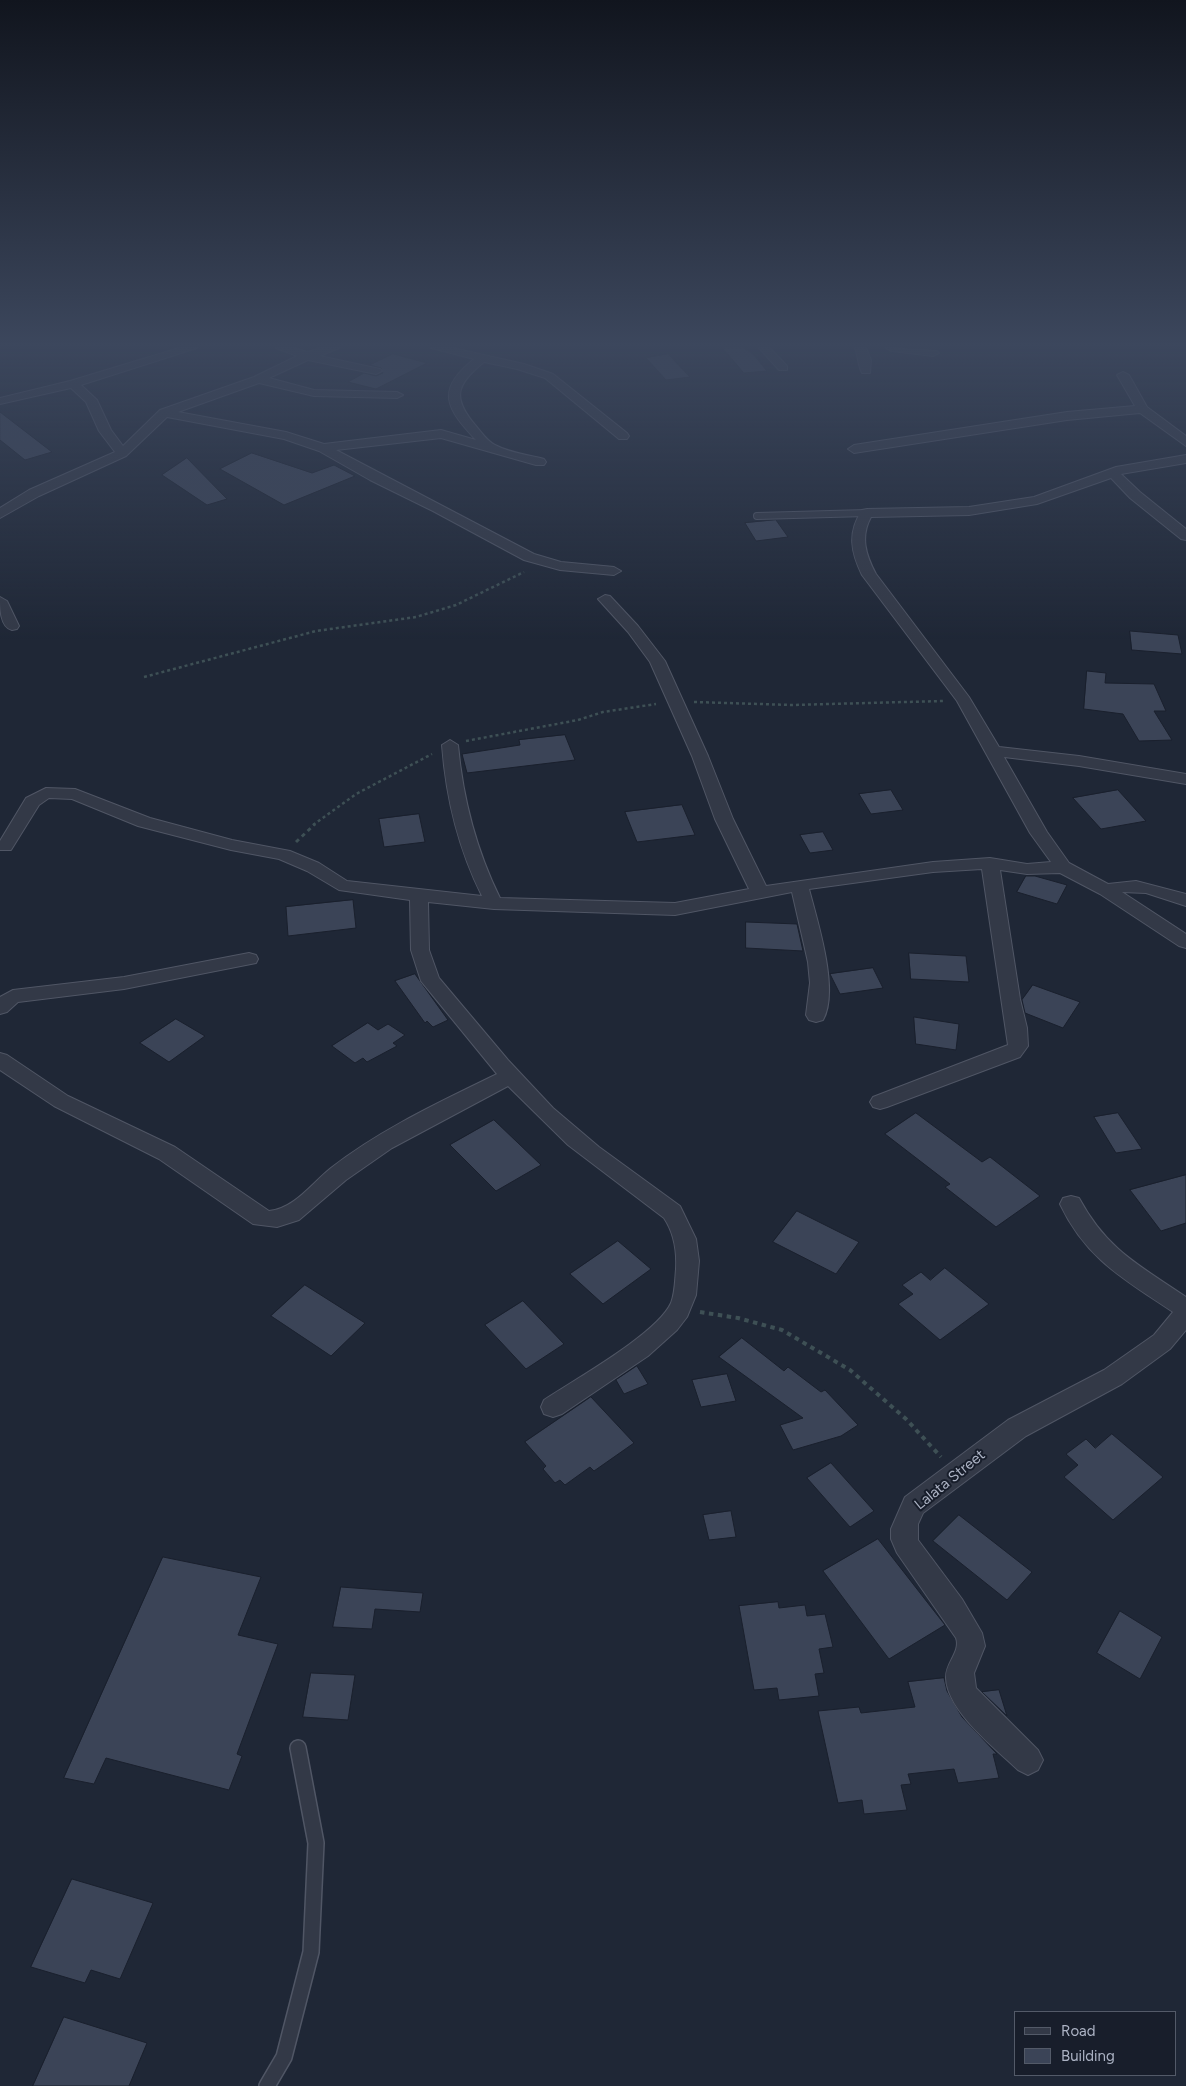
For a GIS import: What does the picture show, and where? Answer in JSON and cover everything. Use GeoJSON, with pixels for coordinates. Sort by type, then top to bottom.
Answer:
{"type":"FeatureCollection","features":[{"type":"Feature","properties":{"kind":"street"},"geometry":{"type":"LineString","coordinates":[[117,445],[122,452]]}},
{"type":"Feature","properties":{"kind":"street"},"geometry":{"type":"LineString","coordinates":[[1,512],[34,493],[122,452],[129,445]]}},
{"type":"Feature","properties":{"kind":"street"},"geometry":{"type":"LineString","coordinates":[[315,445],[542,563],[614,571]]}},
{"type":"Feature","properties":{"kind":"street"},"geometry":{"type":"LineString","coordinates":[[323,448],[345,445]]}},
{"type":"Feature","properties":{"kind":"street"},"geometry":{"type":"LineString","coordinates":[[854,449],[877,445]]}},
{"type":"Feature","properties":{"kind":"street"},"geometry":{"type":"LineString","coordinates":[[488,446],[540,462]]}},
{"type":"Feature","properties":{"kind":"street"},"geometry":{"type":"LineString","coordinates":[[1186,459],[1155,463],[1113,473],[1037,500],[969,511],[899,514],[868,513],[859,527],[858,537],[858,554],[869,575],[964,700],[1039,833],[1063,867],[1106,890],[1186,942]]}},
{"type":"Feature","properties":{"kind":"street"},"geometry":{"type":"LineString","coordinates":[[1113,473],[1135,496],[1186,536]]}},
{"type":"Feature","properties":{"kind":"street"},"geometry":{"type":"LineString","coordinates":[[605,599],[634,629],[657,661],[724,819],[759,891]]}},
{"type":"Feature","properties":{"kind":"street"},"geometry":{"type":"LineString","coordinates":[[0,601],[12,626]]}},
{"type":"Feature","properties":{"kind":"street"},"geometry":{"type":"LineString","coordinates":[[450,745],[454,786],[461,824],[477,869],[494,903]]}},
{"type":"Feature","properties":{"kind":"street"},"geometry":{"type":"LineString","coordinates":[[992,751],[1079,761],[1186,779]]}},
{"type":"Feature","properties":{"kind":"street"},"geometry":{"type":"LineString","coordinates":[[5,846],[23,820],[32,802],[46,793],[74,794],[144,822],[231,845],[284,856],[313,867],[339,884],[419,896],[494,903],[675,909],[799,884],[933,867],[990,863],[1027,870],[1063,867]]}},
{"type":"Feature","properties":{"kind":"street"},"geometry":{"type":"LineString","coordinates":[[880,1102],[1013,1052],[1018,1046],[1017,1028],[1010,999],[990,863]]}},
{"type":"Feature","properties":{"kind":"street"},"geometry":{"type":"LineString","coordinates":[[799,884],[820,983],[816,1015]]}},
{"type":"Feature","properties":{"kind":"street"},"geometry":{"type":"LineString","coordinates":[[1106,890],[1116,886],[1134,885],[1186,900]]}},
{"type":"Feature","properties":{"kind":"street"},"geometry":{"type":"LineString","coordinates":[[419,896],[418,938],[422,964],[431,981],[511,1076],[546,1113],[579,1143],[672,1212],[682,1225],[688,1263],[684,1295],[680,1309],[664,1329],[553,1407]]}},
{"type":"Feature","properties":{"kind":"street"},"geometry":{"type":"LineString","coordinates":[[0,1007],[12,996],[124,983],[250,960]]}},
{"type":"Feature","properties":{"kind":"street"},"geometry":{"type":"LineString","coordinates":[[0,1060],[62,1101],[167,1153],[261,1218],[273,1221],[283,1218],[304,1206],[348,1167],[401,1132],[511,1076]]}},
{"type":"Feature","properties":{"kind":"street"},"geometry":{"type":"LineString","coordinates":[[1071,1204],[1078,1221],[1088,1236],[1125,1266],[1186,1309]]}},
{"type":"Feature","properties":{"kind":"street","name":"Lalata Street"},"geometry":{"type":"LineString","coordinates":[[1028,1760],[964,1697],[961,1688],[960,1670],[968,1659],[972,1642],[963,1624],[906,1545],[902,1534],[905,1520],[914,1505],[1018,1428],[1113,1377],[1162,1342],[1186,1313]]}},
{"type":"Feature","properties":{"kind":"lane"},"geometry":{"type":"LineString","coordinates":[[757,516],[868,513]]}},
{"type":"Feature","properties":{"kind":"lane"},"geometry":{"type":"LineString","coordinates":[[267,2086],[284,2057],[311,1952],[316,1843],[298,1748]]}},
{"type":"Feature","properties":{"kind":"path"},"geometry":{"type":"LineString","coordinates":[[144,677],[274,644],[316,631],[416,617],[456,605],[542,563]]}},
{"type":"Feature","properties":{"kind":"path"},"geometry":{"type":"LineString","coordinates":[[675,701],[792,705],[964,700]]}},
{"type":"Feature","properties":{"kind":"path"},"geometry":{"type":"LineString","coordinates":[[680,1309],[738,1318],[782,1330],[850,1370],[906,1418],[956,1473]]}},
{"type":"Feature","properties":{"kind":"building"},"geometry":{"type":"Polygon","coordinates":[[[7,445],[43,445],[52,452],[25,460],[7,445]]]}},
{"type":"Feature","properties":{"kind":"building"},"geometry":{"type":"Polygon","coordinates":[[[252,453],[312,473],[334,465],[355,476],[284,505],[220,469],[252,453]]]}},
{"type":"Feature","properties":{"kind":"building"},"geometry":{"type":"Polygon","coordinates":[[[187,458],[227,499],[207,505],[162,475],[187,458]]]}},
{"type":"Feature","properties":{"kind":"building"},"geometry":{"type":"Polygon","coordinates":[[[776,520],[788,537],[756,541],[745,523],[776,520]]]}},
{"type":"Feature","properties":{"kind":"building"},"geometry":{"type":"Polygon","coordinates":[[[1130,631],[1178,635],[1182,654],[1132,650],[1130,631]]]}},
{"type":"Feature","properties":{"kind":"building"},"geometry":{"type":"Polygon","coordinates":[[[1087,671],[1106,673],[1105,683],[1154,684],[1166,711],[1154,711],[1172,740],[1139,741],[1123,714],[1084,709],[1087,671]]]}},
{"type":"Feature","properties":{"kind":"building"},"geometry":{"type":"Polygon","coordinates":[[[565,735],[575,760],[467,773],[462,754],[520,745],[519,740],[565,735]]]}},
{"type":"Feature","properties":{"kind":"building"},"geometry":{"type":"Polygon","coordinates":[[[891,790],[903,810],[871,814],[859,794],[891,790]]]}},
{"type":"Feature","properties":{"kind":"building"},"geometry":{"type":"Polygon","coordinates":[[[1118,790],[1146,821],[1101,829],[1073,798],[1118,790]]]}},
{"type":"Feature","properties":{"kind":"building"},"geometry":{"type":"Polygon","coordinates":[[[682,805],[695,835],[637,842],[625,812],[682,805]]]}},
{"type":"Feature","properties":{"kind":"building"},"geometry":{"type":"Polygon","coordinates":[[[419,814],[425,842],[384,847],[379,819],[419,814]]]}},
{"type":"Feature","properties":{"kind":"building"},"geometry":{"type":"Polygon","coordinates":[[[823,832],[833,850],[810,853],[800,835],[823,832]]]}},
{"type":"Feature","properties":{"kind":"building"},"geometry":{"type":"Polygon","coordinates":[[[1026,876],[1035,876],[1067,885],[1057,904],[1017,892],[1026,876]]]}},
{"type":"Feature","properties":{"kind":"building"},"geometry":{"type":"Polygon","coordinates":[[[353,900],[356,928],[288,936],[286,907],[353,900]]]}},
{"type":"Feature","properties":{"kind":"building"},"geometry":{"type":"Polygon","coordinates":[[[746,922],[797,924],[803,951],[746,948],[746,922]]]}},
{"type":"Feature","properties":{"kind":"building"},"geometry":{"type":"Polygon","coordinates":[[[909,953],[966,956],[969,982],[911,979],[909,953]]]}},
{"type":"Feature","properties":{"kind":"building"},"geometry":{"type":"Polygon","coordinates":[[[873,968],[883,988],[840,994],[830,974],[873,968]]]}},
{"type":"Feature","properties":{"kind":"building"},"geometry":{"type":"Polygon","coordinates":[[[415,974],[448,1020],[433,1027],[427,1021],[425,1023],[395,981],[415,974]]]}},
{"type":"Feature","properties":{"kind":"building"},"geometry":{"type":"Polygon","coordinates":[[[1033,985],[1080,1002],[1063,1028],[1025,1013],[1022,1000],[1033,985]]]}},
{"type":"Feature","properties":{"kind":"building"},"geometry":{"type":"Polygon","coordinates":[[[914,1017],[959,1024],[956,1050],[916,1044],[914,1017]]]}},
{"type":"Feature","properties":{"kind":"building"},"geometry":{"type":"Polygon","coordinates":[[[176,1019],[205,1036],[169,1062],[140,1043],[176,1019]]]}},
{"type":"Feature","properties":{"kind":"building"},"geometry":{"type":"Polygon","coordinates":[[[368,1023],[378,1030],[388,1024],[405,1035],[393,1043],[397,1046],[367,1062],[363,1058],[355,1063],[332,1046],[368,1023]]]}},
{"type":"Feature","properties":{"kind":"building"},"geometry":{"type":"Polygon","coordinates":[[[916,1113],[982,1162],[990,1157],[1040,1196],[996,1227],[945,1187],[950,1184],[885,1134],[916,1113]]]}},
{"type":"Feature","properties":{"kind":"building"},"geometry":{"type":"Polygon","coordinates":[[[1118,1113],[1142,1149],[1116,1153],[1094,1117],[1118,1113]]]}},
{"type":"Feature","properties":{"kind":"building"},"geometry":{"type":"Polygon","coordinates":[[[494,1120],[541,1165],[496,1191],[450,1145],[494,1120]]]}},
{"type":"Feature","properties":{"kind":"building"},"geometry":{"type":"Polygon","coordinates":[[[1186,1175],[1186,1223],[1161,1231],[1130,1190],[1186,1175]]]}},
{"type":"Feature","properties":{"kind":"building"},"geometry":{"type":"Polygon","coordinates":[[[797,1211],[859,1242],[836,1274],[773,1242],[797,1211]]]}},
{"type":"Feature","properties":{"kind":"building"},"geometry":{"type":"Polygon","coordinates":[[[618,1241],[651,1269],[603,1304],[570,1274],[618,1241]]]}},
{"type":"Feature","properties":{"kind":"building"},"geometry":{"type":"Polygon","coordinates":[[[945,1268],[989,1304],[940,1340],[898,1304],[913,1294],[902,1285],[921,1272],[930,1280],[945,1268]]]}},
{"type":"Feature","properties":{"kind":"building"},"geometry":{"type":"Polygon","coordinates":[[[305,1285],[365,1323],[331,1356],[271,1316],[305,1285]]]}},
{"type":"Feature","properties":{"kind":"building"},"geometry":{"type":"Polygon","coordinates":[[[523,1301],[564,1344],[526,1369],[485,1325],[523,1301]]]}},
{"type":"Feature","properties":{"kind":"building"},"geometry":{"type":"Polygon","coordinates":[[[742,1338],[784,1371],[788,1367],[821,1392],[825,1390],[858,1425],[841,1436],[793,1450],[780,1425],[803,1418],[719,1357],[742,1338]]]}},
{"type":"Feature","properties":{"kind":"building"},"geometry":{"type":"Polygon","coordinates":[[[637,1366],[648,1384],[624,1394],[616,1380],[637,1366]]]}},
{"type":"Feature","properties":{"kind":"building"},"geometry":{"type":"Polygon","coordinates":[[[727,1374],[736,1401],[701,1407],[692,1380],[727,1374]]]}},
{"type":"Feature","properties":{"kind":"building"},"geometry":{"type":"Polygon","coordinates":[[[591,1397],[634,1443],[594,1471],[590,1467],[565,1485],[560,1480],[555,1483],[543,1469],[546,1466],[525,1442],[591,1397]]]}},
{"type":"Feature","properties":{"kind":"building"},"geometry":{"type":"Polygon","coordinates":[[[1112,1434],[1163,1477],[1113,1520],[1064,1477],[1078,1465],[1066,1454],[1086,1439],[1095,1448],[1112,1434]]]}},
{"type":"Feature","properties":{"kind":"building"},"geometry":{"type":"Polygon","coordinates":[[[831,1463],[874,1511],[850,1527],[807,1478],[831,1463]]]}},
{"type":"Feature","properties":{"kind":"building"},"geometry":{"type":"Polygon","coordinates":[[[731,1511],[736,1537],[709,1540],[703,1515],[731,1511]]]}},
{"type":"Feature","properties":{"kind":"building"},"geometry":{"type":"Polygon","coordinates":[[[959,1515],[1032,1572],[1007,1600],[933,1541],[959,1515]]]}},
{"type":"Feature","properties":{"kind":"building"},"geometry":{"type":"Polygon","coordinates":[[[878,1539],[945,1625],[889,1659],[823,1571],[878,1539]]]}},
{"type":"Feature","properties":{"kind":"building"},"geometry":{"type":"Polygon","coordinates":[[[163,1557],[261,1577],[238,1635],[278,1644],[237,1754],[242,1756],[229,1790],[106,1758],[94,1784],[64,1778],[163,1557]]]}},
{"type":"Feature","properties":{"kind":"building"},"geometry":{"type":"Polygon","coordinates":[[[341,1587],[423,1593],[420,1612],[375,1609],[372,1629],[333,1627],[341,1587]]]}},
{"type":"Feature","properties":{"kind":"building"},"geometry":{"type":"Polygon","coordinates":[[[778,1602],[779,1608],[805,1605],[807,1616],[825,1614],[833,1647],[819,1649],[824,1673],[815,1674],[819,1696],[779,1700],[777,1688],[754,1690],[739,1606],[778,1602]]]}},
{"type":"Feature","properties":{"kind":"building"},"geometry":{"type":"Polygon","coordinates":[[[1120,1611],[1162,1637],[1140,1679],[1097,1653],[1120,1611]]]}},
{"type":"Feature","properties":{"kind":"building"},"geometry":{"type":"Polygon","coordinates":[[[311,1673],[355,1675],[348,1720],[303,1717],[311,1673]]]}},
{"type":"Feature","properties":{"kind":"building"},"geometry":{"type":"Polygon","coordinates":[[[944,1678],[947,1691],[962,1717],[997,1754],[993,1754],[999,1778],[958,1783],[954,1769],[908,1774],[911,1784],[901,1785],[907,1810],[864,1814],[862,1800],[838,1803],[818,1711],[859,1707],[861,1713],[915,1707],[908,1682],[944,1678]]]}},
{"type":"Feature","properties":{"kind":"building"},"geometry":{"type":"Polygon","coordinates":[[[999,1690],[1007,1716],[982,1692],[999,1690]]]}},
{"type":"Feature","properties":{"kind":"building"},"geometry":{"type":"Polygon","coordinates":[[[72,1879],[153,1903],[120,1979],[91,1970],[85,1983],[31,1967],[72,1879]]]}},
{"type":"Feature","properties":{"kind":"building"},"geometry":{"type":"Polygon","coordinates":[[[64,2017],[147,2043],[129,2086],[33,2086],[64,2017]]]}}]}
